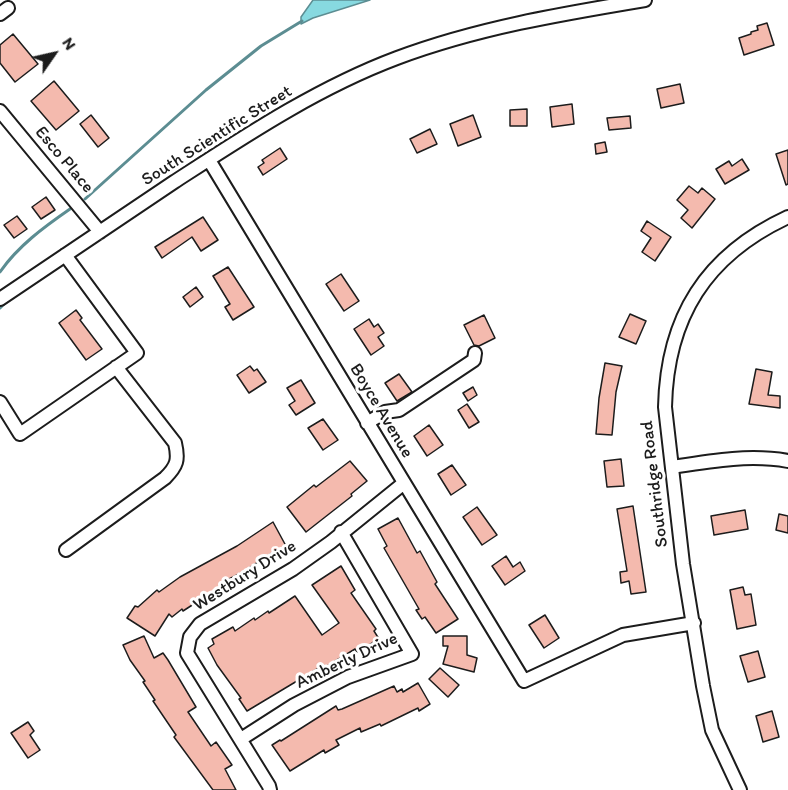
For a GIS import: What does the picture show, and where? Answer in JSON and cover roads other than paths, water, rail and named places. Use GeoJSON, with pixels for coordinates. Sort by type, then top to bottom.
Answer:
{"type":"FeatureCollection","features":[{"type":"Feature","properties":{"kind":"street","name":"South Scientific Street"},"geometry":{"type":"LineString","coordinates":[[0,299],[271,120],[394,59],[469,35],[549,16],[645,0]]}},
{"type":"Feature","properties":{"kind":"street","name":"Esco Place"},"geometry":{"type":"LineString","coordinates":[[0,111],[100,232]]}},
{"type":"Feature","properties":{"kind":"street","name":"Boyce Avenue"},"geometry":{"type":"LineString","coordinates":[[209,160],[525,680],[623,635],[694,623]]}},
{"type":"Feature","properties":{"kind":"street","name":"Southridge Road"},"geometry":{"type":"LineString","coordinates":[[740,790],[712,730],[703,686],[683,564],[665,407],[665,383],[675,337],[684,315],[706,280],[729,254],[756,234],[788,217]]}},
{"type":"Feature","properties":{"kind":"street"},"geometry":{"type":"LineString","coordinates":[[0,402],[20,434],[137,353],[65,255]]}},
{"type":"Feature","properties":{"kind":"street"},"geometry":{"type":"LineString","coordinates":[[367,423],[385,412],[399,410],[421,397],[474,360],[475,353]]}},
{"type":"Feature","properties":{"kind":"street"},"geometry":{"type":"LineString","coordinates":[[66,550],[176,468],[178,457],[175,443],[117,367]]}},
{"type":"Feature","properties":{"kind":"street"},"geometry":{"type":"LineString","coordinates":[[672,467],[722,459],[788,461]]}},
{"type":"Feature","properties":{"kind":"street","name":"Westbury Drive"},"geometry":{"type":"LineString","coordinates":[[270,790],[270,786],[187,653],[190,637],[200,624],[293,568],[404,483]]}},
{"type":"Feature","properties":{"kind":"street","name":"Amberly Drive"},"geometry":{"type":"LineString","coordinates":[[241,739],[294,705],[348,677],[412,654],[341,532]]}},
{"type":"Feature","properties":{"kind":"water"},"geometry":{"type":"Polygon","coordinates":[[[313,0],[370,0],[301,24],[301,17],[313,0]]]}},
{"type":"Feature","properties":{"kind":"waterway"},"geometry":{"type":"LineString","coordinates":[[85,199],[206,90],[261,46],[302,21]]}},
{"type":"Feature","properties":{"kind":"waterway"},"geometry":{"type":"LineString","coordinates":[[0,272],[23,245],[70,209]]}},
{"type":"Feature","properties":{"kind":"waterway"},"geometry":{"type":"LineString","coordinates":[[0,308],[4,304]]}}]}
